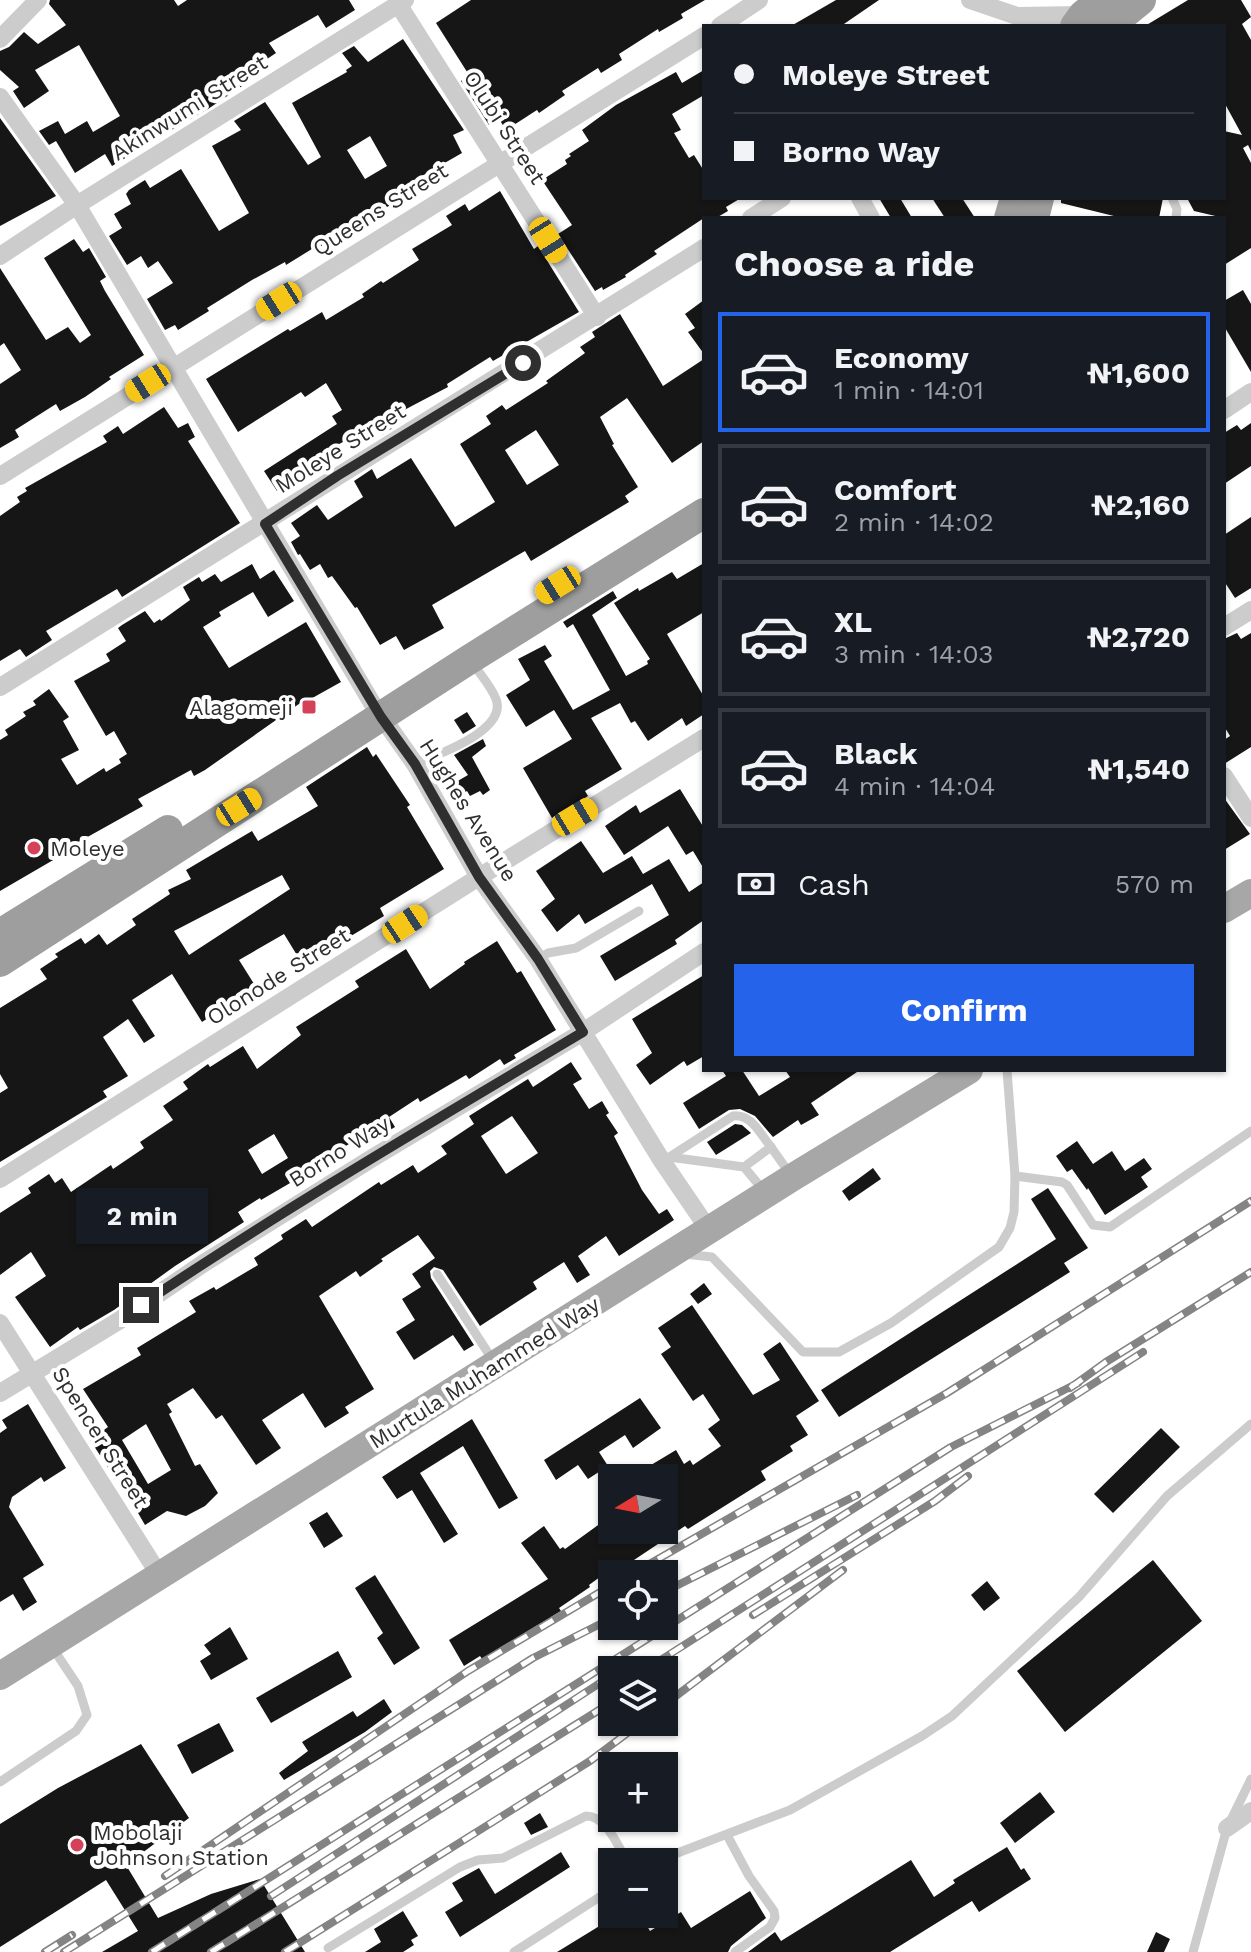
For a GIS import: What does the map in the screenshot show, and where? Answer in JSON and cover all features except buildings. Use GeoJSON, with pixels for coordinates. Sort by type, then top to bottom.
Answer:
{"type":"FeatureCollection","features":[{"type":"Feature","properties":{"kind":"highway"},"geometry":{"type":"LineString","coordinates":[[1092,17],[1141,0]]}},
{"type":"Feature","properties":{"kind":"highway"},"geometry":{"type":"LineString","coordinates":[[0,962],[702,493]]}},
{"type":"Feature","properties":{"kind":"highway"},"geometry":{"type":"LineString","coordinates":[[0,934],[376,710],[470,659],[702,514]]}},
{"type":"Feature","properties":{"kind":"main road"},"geometry":{"type":"LineString","coordinates":[[1226,908],[1251,893]]}},
{"type":"Feature","properties":{"kind":"main road","name":"Murtula Muhammed Way"},"geometry":{"type":"LineString","coordinates":[[0,1676],[793,1177],[966,1072]]}},
{"type":"Feature","properties":{"kind":"street"},"geometry":{"type":"LineString","coordinates":[[0,39],[38,0]]}},
{"type":"Feature","properties":{"kind":"street"},"geometry":{"type":"LineString","coordinates":[[723,24],[759,0]]}},
{"type":"Feature","properties":{"kind":"street"},"geometry":{"type":"LineString","coordinates":[[970,0],[1001,5],[1021,21],[1092,17]]}},
{"type":"Feature","properties":{"kind":"street","name":"Olubi Street"},"geometry":{"type":"LineString","coordinates":[[402,2],[597,317]]}},
{"type":"Feature","properties":{"kind":"street","name":"Akinwumi Street"},"geometry":{"type":"LineString","coordinates":[[0,256],[402,2]]}},
{"type":"Feature","properties":{"kind":"street","name":"Queens Street"},"geometry":{"type":"LineString","coordinates":[[0,476],[702,37]]}},
{"type":"Feature","properties":{"kind":"street"},"geometry":{"type":"LineString","coordinates":[[0,97],[77,205],[172,367]]}},
{"type":"Feature","properties":{"kind":"street"},"geometry":{"type":"LineString","coordinates":[[754,216],[779,200]]}},
{"type":"Feature","properties":{"kind":"street","name":"Moleye Street"},"geometry":{"type":"LineString","coordinates":[[0,687],[702,249]]}},
{"type":"Feature","properties":{"kind":"street","name":"Hughes Avenue"},"geometry":{"type":"LineString","coordinates":[[172,367],[376,710],[415,764],[479,877],[538,959],[667,1158],[709,1230]]}},
{"type":"Feature","properties":{"kind":"street"},"geometry":{"type":"LineString","coordinates":[[1226,409],[1251,392]]}},
{"type":"Feature","properties":{"kind":"street"},"geometry":{"type":"LineString","coordinates":[[1226,626],[1251,610]]}},
{"type":"Feature","properties":{"kind":"street","name":"Olonode Street"},"geometry":{"type":"LineString","coordinates":[[0,1179],[702,739]]}},
{"type":"Feature","properties":{"kind":"street"},"geometry":{"type":"LineString","coordinates":[[1226,779],[1251,818]]}},
{"type":"Feature","properties":{"kind":"street","name":"Borno Way"},"geometry":{"type":"LineString","coordinates":[[0,1393],[374,1157],[583,1032],[702,953]]}},
{"type":"Feature","properties":{"kind":"street","name":"Spencer Street"},"geometry":{"type":"LineString","coordinates":[[0,1323],[160,1576]]}},
{"type":"Feature","properties":{"kind":"street"},"geometry":{"type":"LineString","coordinates":[[1227,1828],[1251,1811]]}},
{"type":"Feature","properties":{"kind":"lane"},"geometry":{"type":"LineString","coordinates":[[415,764],[463,744],[484,730],[497,709],[496,699],[470,659]]}},
{"type":"Feature","properties":{"kind":"lane"},"geometry":{"type":"LineString","coordinates":[[538,959],[548,953],[576,948],[639,911]]}},
{"type":"Feature","properties":{"kind":"lane"},"geometry":{"type":"LineString","coordinates":[[672,1253],[712,1257],[803,1352],[839,1352],[891,1323],[999,1247],[1010,1228],[1014,1212],[1015,1176],[1007,1072]]}},
{"type":"Feature","properties":{"kind":"lane"},"geometry":{"type":"LineString","coordinates":[[667,1158],[733,1116],[741,1115],[749,1119],[793,1177]]}},
{"type":"Feature","properties":{"kind":"lane"},"geometry":{"type":"LineString","coordinates":[[1015,1176],[1062,1182],[1093,1225],[1110,1227],[1251,1131]]}},
{"type":"Feature","properties":{"kind":"lane"},"geometry":{"type":"LineString","coordinates":[[744,1167],[771,1147]]}},
{"type":"Feature","properties":{"kind":"lane"},"geometry":{"type":"LineString","coordinates":[[667,1158],[744,1167],[768,1195]]}},
{"type":"Feature","properties":{"kind":"lane"},"geometry":{"type":"LineString","coordinates":[[437,1274],[496,1365]]}},
{"type":"Feature","properties":{"kind":"lane"},"geometry":{"type":"LineString","coordinates":[[678,1853],[790,1810],[952,1716],[1079,1597],[1167,1496],[1251,1424]]}},
{"type":"Feature","properties":{"kind":"lane"},"geometry":{"type":"LineString","coordinates":[[0,1782],[76,1731],[87,1715],[78,1686],[50,1645]]}},
{"type":"Feature","properties":{"kind":"lane"},"geometry":{"type":"LineString","coordinates":[[1193,1952],[1227,1828],[1251,1779]]}},
{"type":"Feature","properties":{"kind":"lane"},"geometry":{"type":"LineString","coordinates":[[328,1948],[468,1862],[503,1858],[586,1816],[602,1821],[619,1848]]}},
{"type":"Feature","properties":{"kind":"lane"},"geometry":{"type":"LineString","coordinates":[[727,1835],[749,1876],[774,1911],[775,1918],[770,1927],[735,1952]]}},
{"type":"Feature","properties":{"kind":"lane"},"geometry":{"type":"LineString","coordinates":[[514,1952],[598,1898]]}},
{"type":"Feature","properties":{"kind":"railway"},"geometry":{"type":"LineString","coordinates":[[656,1560],[947,1393],[1251,1201]]}},
{"type":"Feature","properties":{"kind":"railway"},"geometry":{"type":"LineString","coordinates":[[1070,1388],[1106,1362],[1251,1272]]}},
{"type":"Feature","properties":{"kind":"railway"},"geometry":{"type":"LineString","coordinates":[[667,1656],[1143,1352]]}},
{"type":"Feature","properties":{"kind":"railway"},"geometry":{"type":"LineString","coordinates":[[152,1952],[951,1447],[1078,1383]]}},
{"type":"Feature","properties":{"kind":"railway"},"geometry":{"type":"LineString","coordinates":[[753,1615],[935,1501],[968,1476]]}},
{"type":"Feature","properties":{"kind":"railway"},"geometry":{"type":"LineString","coordinates":[[678,1585],[857,1495]]}},
{"type":"Feature","properties":{"kind":"railway"},"geometry":{"type":"LineString","coordinates":[[678,1694],[843,1570]]}},
{"type":"Feature","properties":{"kind":"railway"},"geometry":{"type":"LineString","coordinates":[[165,1876],[468,1671],[598,1593]]}},
{"type":"Feature","properties":{"kind":"railway"},"geometry":{"type":"LineString","coordinates":[[64,1952],[533,1658],[598,1625]]}},
{"type":"Feature","properties":{"kind":"railway"},"geometry":{"type":"LineString","coordinates":[[271,1896],[598,1684]]}},
{"type":"Feature","properties":{"kind":"railway"},"geometry":{"type":"LineString","coordinates":[[211,1952],[598,1711]]}},
{"type":"Feature","properties":{"kind":"railway"},"geometry":{"type":"LineString","coordinates":[[285,1952],[590,1761],[623,1736]]}},
{"type":"Feature","properties":{"kind":"railway"},"geometry":{"type":"LineString","coordinates":[[45,1952],[72,1935]]}},
{"type":"Feature","properties":{"kind":"place","name":"Alagomeji"},"geometry":{"type":"Point","coordinates":[309,707]}},
{"type":"Feature","properties":{"kind":"place","name":"Moleye"},"geometry":{"type":"Point","coordinates":[34,848]}},
{"type":"Feature","properties":{"kind":"place","name":"Mobolaji Johnson Station"},"geometry":{"type":"Point","coordinates":[77,1845]}},
{"type":"Feature","properties":{"kind":"route"},"geometry":{"type":"LineString","coordinates":[[141,1305],[374,1157],[583,1032],[538,959],[479,877],[415,764],[381,717],[265,524],[337,476],[523,363]]}}]}
